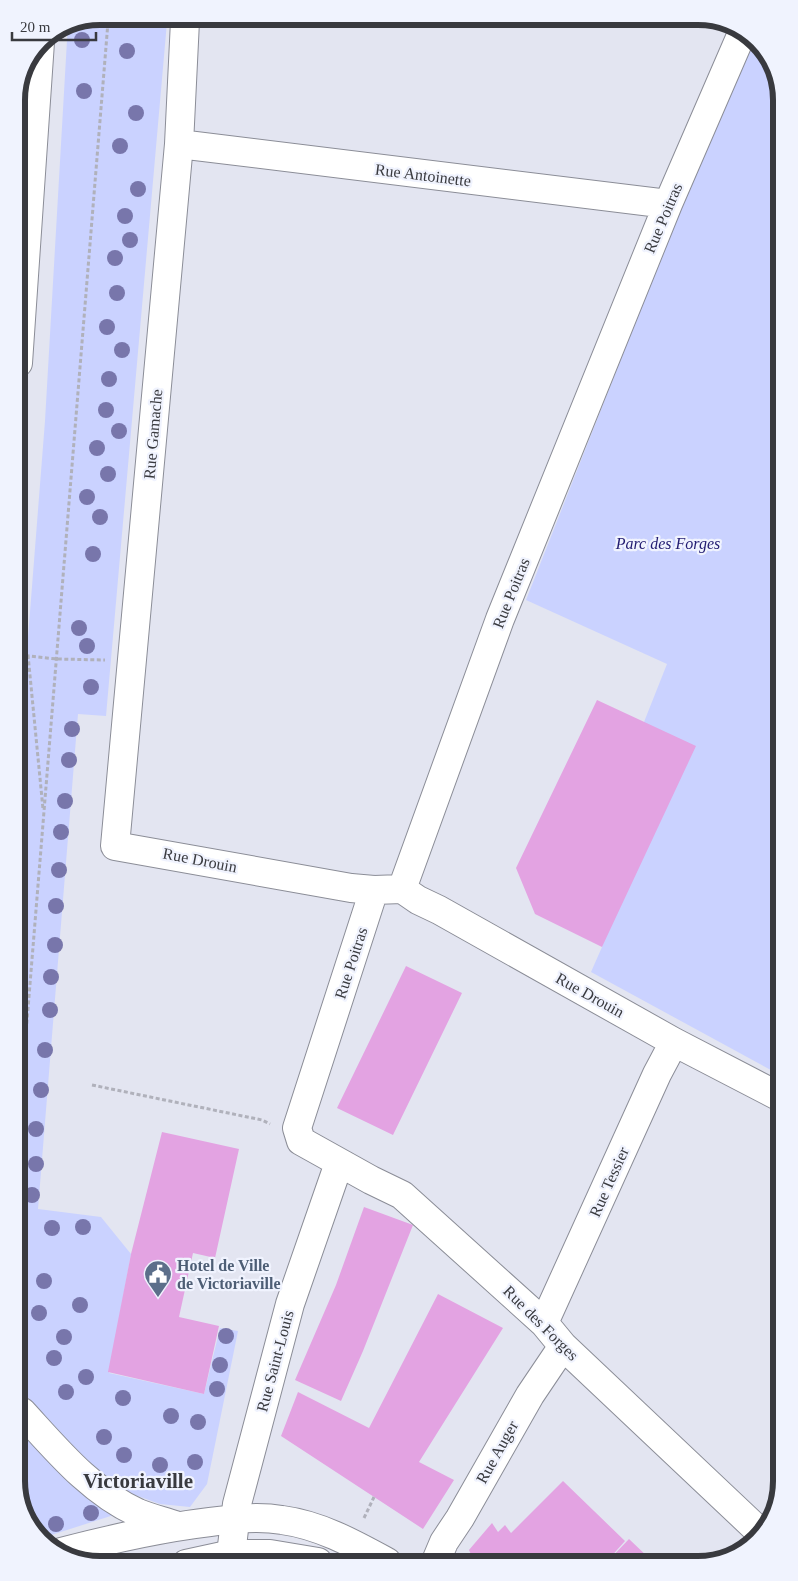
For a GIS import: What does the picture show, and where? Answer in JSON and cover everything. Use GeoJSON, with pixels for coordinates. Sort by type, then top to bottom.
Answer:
{"type":"FeatureCollection","features":[{"type":"Feature","properties":{"kind":"street","name":"Rue Gamache"},"geometry":{"type":"LineString","coordinates":[[116,846],[178,144],[185,25]]}},
{"type":"Feature","properties":{"kind":"street","name":"Rue Poitras"},"geometry":{"type":"LineString","coordinates":[[402,889],[500,619],[668,204],[740,38]]}},
{"type":"Feature","properties":{"kind":"street"},"geometry":{"type":"LineString","coordinates":[[25,181],[38,57]]}},
{"type":"Feature","properties":{"kind":"street","name":"Rue Antoinette"},"geometry":{"type":"LineString","coordinates":[[178,144],[668,204]]}},
{"type":"Feature","properties":{"kind":"street","name":"Rue Drouin"},"geometry":{"type":"LineString","coordinates":[[116,846],[351,888],[374,890]]}},
{"type":"Feature","properties":{"kind":"street"},"geometry":{"type":"LineString","coordinates":[[374,890],[402,889]]}},
{"type":"Feature","properties":{"kind":"street","name":"Rue Drouin"},"geometry":{"type":"LineString","coordinates":[[402,889],[418,900],[674,1042],[773,1093]]}},
{"type":"Feature","properties":{"kind":"street","name":"Rue Poitras"},"geometry":{"type":"LineString","coordinates":[[301,1142],[297,1128],[374,890]]}},
{"type":"Feature","properties":{"kind":"street","name":"Rue Tessier"},"geometry":{"type":"LineString","coordinates":[[544,1323],[657,1074],[674,1042]]}},
{"type":"Feature","properties":{"kind":"street","name":"Rue des Forges"},"geometry":{"type":"LineString","coordinates":[[301,1142],[402,1194],[544,1323],[563,1346],[756,1528]]}},
{"type":"Feature","properties":{"kind":"street","name":"Rue Saint-Louis"},"geometry":{"type":"LineString","coordinates":[[231,1556],[238,1504],[290,1304],[339,1163]]}},
{"type":"Feature","properties":{"kind":"street","name":"Rue Auger"},"geometry":{"type":"LineString","coordinates":[[438,1556],[444,1542],[460,1518],[530,1394],[563,1346]]}},
{"type":"Feature","properties":{"kind":"street"},"geometry":{"type":"LineString","coordinates":[[25,1415],[83,1476],[99,1488],[138,1513],[176,1526]]}},
{"type":"Feature","properties":{"kind":"street"},"geometry":{"type":"LineString","coordinates":[[70,1550],[118,1537],[176,1526],[236,1519],[281,1520],[318,1529],[348,1541],[376,1556]]}},
{"type":"Feature","properties":{"kind":"street"},"geometry":{"type":"LineString","coordinates":[[254,1556],[270,1554],[282,1556]]}},
{"type":"Feature","properties":{"kind":"path"},"geometry":{"type":"LineString","coordinates":[[25,1046],[108,25]]}},
{"type":"Feature","properties":{"kind":"path"},"geometry":{"type":"LineString","coordinates":[[44,817],[28,655],[57,659],[133,661]]}},
{"type":"Feature","properties":{"kind":"path"},"geometry":{"type":"LineString","coordinates":[[92,1085],[262,1120],[301,1142]]}},
{"type":"Feature","properties":{"kind":"path"},"geometry":{"type":"LineString","coordinates":[[362,1524],[374,1497]]}},
{"type":"Feature","properties":{"kind":"green space"},"geometry":{"type":"Polygon","coordinates":[[[100,25],[167,25],[106,716],[78,714],[38,1209],[101,1217],[131,1254],[109,1373],[204,1394],[220,1328],[238,1331],[207,1484],[190,1507],[160,1504],[124,1491],[80,1458],[25,1394],[25,676],[45,421],[67,33],[76,29],[100,25]]]}},
{"type":"Feature","properties":{"kind":"green space","name":"Parc des Forges"},"geometry":{"type":"Polygon","coordinates":[[[746,42],[763,62],[772,85],[773,100],[773,1071],[591,972],[602,947],[644,722],[667,664],[526,600],[746,42]]]}},
{"type":"Feature","properties":{"kind":"green space"},"geometry":{"type":"Polygon","coordinates":[[[25,1432],[120,1513],[49,1536],[35,1519],[26,1496],[25,1432]]]}},
{"type":"Feature","properties":{"kind":"building"},"geometry":{"type":"Polygon","coordinates":[[[597,700],[696,746],[602,947],[535,914],[516,868],[597,700]]]}},
{"type":"Feature","properties":{"kind":"building"},"geometry":{"type":"Polygon","coordinates":[[[406,966],[462,993],[393,1135],[337,1108],[406,966]]]}},
{"type":"Feature","properties":{"kind":"building","name":"Hotel de Ville de Victoriaville"},"geometry":{"type":"Polygon","coordinates":[[[162,1132],[239,1149],[215,1258],[193,1253],[179,1317],[219,1326],[204,1394],[108,1372],[131,1254],[162,1132]]]}},
{"type":"Feature","properties":{"kind":"building"},"geometry":{"type":"Polygon","coordinates":[[[364,1207],[413,1225],[341,1401],[295,1380],[336,1285],[364,1207]]]}},
{"type":"Feature","properties":{"kind":"building"},"geometry":{"type":"Polygon","coordinates":[[[438,1294],[503,1328],[419,1462],[454,1480],[423,1529],[281,1436],[298,1392],[369,1428],[438,1294]]]}},
{"type":"Feature","properties":{"kind":"building"},"geometry":{"type":"Polygon","coordinates":[[[563,1481],[625,1541],[612,1556],[472,1556],[469,1550],[492,1523],[498,1532],[505,1525],[511,1533],[563,1481]]]}},
{"type":"Feature","properties":{"kind":"building"},"geometry":{"type":"Polygon","coordinates":[[[629,1539],[647,1556],[613,1556],[629,1539]]]}},
{"type":"Feature","properties":{"kind":"place","name":"Hotel de Ville de Victoriaville"},"geometry":{"type":"Point","coordinates":[158,1298]}},
{"type":"Feature","properties":{"kind":"district","name":"Victoriaville"},"geometry":{"type":"Point","coordinates":[138,1481]}}]}
